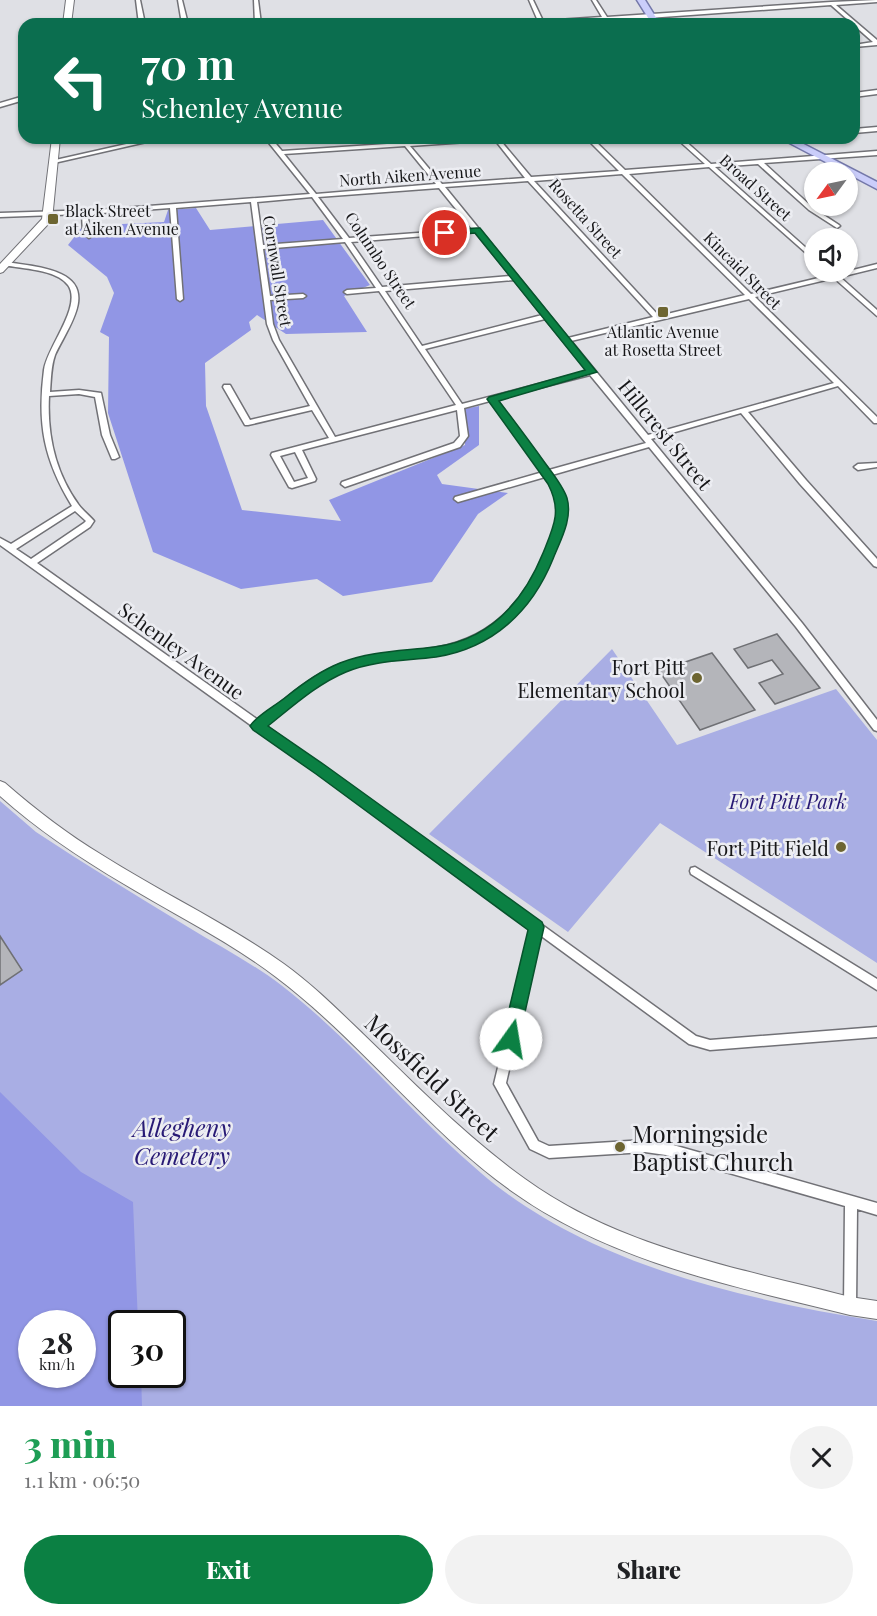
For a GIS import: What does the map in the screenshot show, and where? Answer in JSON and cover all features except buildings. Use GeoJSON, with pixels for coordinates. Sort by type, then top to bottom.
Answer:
{"type":"FeatureCollection","features":[{"type":"Feature","properties":{"kind":"main road"},"geometry":{"type":"LineString","coordinates":[[642,0],[651,16]]}},
{"type":"Feature","properties":{"kind":"main road"},"geometry":{"type":"LineString","coordinates":[[796,144],[877,186]]}},
{"type":"Feature","properties":{"kind":"street"},"geometry":{"type":"LineString","coordinates":[[68,18],[70,0]]}},
{"type":"Feature","properties":{"kind":"street"},"geometry":{"type":"LineString","coordinates":[[138,0],[141,18]]}},
{"type":"Feature","properties":{"kind":"street"},"geometry":{"type":"LineString","coordinates":[[180,0],[184,18]]}},
{"type":"Feature","properties":{"kind":"street"},"geometry":{"type":"LineString","coordinates":[[256,0],[258,18]]}},
{"type":"Feature","properties":{"kind":"street"},"geometry":{"type":"LineString","coordinates":[[531,0],[540,18]]}},
{"type":"Feature","properties":{"kind":"street"},"geometry":{"type":"LineString","coordinates":[[594,0],[605,18]]}},
{"type":"Feature","properties":{"kind":"street"},"geometry":{"type":"LineString","coordinates":[[621,18],[830,2],[877,1]]}},
{"type":"Feature","properties":{"kind":"street"},"geometry":{"type":"LineString","coordinates":[[830,2],[848,18]]}},
{"type":"Feature","properties":{"kind":"street"},"geometry":{"type":"LineString","coordinates":[[860,28],[877,43]]}},
{"type":"Feature","properties":{"kind":"street"},"geometry":{"type":"LineString","coordinates":[[860,45],[877,43]]}},
{"type":"Feature","properties":{"kind":"street"},"geometry":{"type":"LineString","coordinates":[[860,95],[877,92]]}},
{"type":"Feature","properties":{"kind":"street"},"geometry":{"type":"LineString","coordinates":[[0,105],[18,100]]}},
{"type":"Feature","properties":{"kind":"street"},"geometry":{"type":"LineString","coordinates":[[860,130],[877,129]]}},
{"type":"Feature","properties":{"kind":"street"},"geometry":{"type":"LineString","coordinates":[[3,267],[47,220],[55,144]]}},
{"type":"Feature","properties":{"kind":"street"},"geometry":{"type":"LineString","coordinates":[[54,161],[133,144]]}},
{"type":"Feature","properties":{"kind":"street","name":"Columbo Street"},"geometry":{"type":"LineString","coordinates":[[273,144],[315,195],[460,406]]}},
{"type":"Feature","properties":{"kind":"street"},"geometry":{"type":"LineString","coordinates":[[280,153],[407,144]]}},
{"type":"Feature","properties":{"kind":"street","name":"Hillcrest Street"},"geometry":{"type":"LineString","coordinates":[[407,144],[799,625],[877,727]]}},
{"type":"Feature","properties":{"kind":"street","name":"Rosetta Street"},"geometry":{"type":"LineString","coordinates":[[501,144],[656,317]]}},
{"type":"Feature","properties":{"kind":"street","name":"Kincaid Street"},"geometry":{"type":"LineString","coordinates":[[595,144],[877,421]]}},
{"type":"Feature","properties":{"kind":"street","name":"Broad Street"},"geometry":{"type":"LineString","coordinates":[[687,144],[804,249]]}},
{"type":"Feature","properties":{"kind":"street","name":"North Aiken Avenue"},"geometry":{"type":"LineString","coordinates":[[0,215],[173,206],[877,153]]}},
{"type":"Feature","properties":{"kind":"street"},"geometry":{"type":"LineString","coordinates":[[760,163],[811,209],[837,226]]}},
{"type":"Feature","properties":{"kind":"street","name":"Cornwall Street"},"geometry":{"type":"LineString","coordinates":[[254,200],[270,324],[276,340],[333,439]]}},
{"type":"Feature","properties":{"kind":"street"},"geometry":{"type":"LineString","coordinates":[[173,206],[180,299]]}},
{"type":"Feature","properties":{"kind":"street"},"geometry":{"type":"LineString","coordinates":[[85,212],[86,233],[89,236]]}},
{"type":"Feature","properties":{"kind":"street"},"geometry":{"type":"LineString","coordinates":[[260,247],[477,230]]}},
{"type":"Feature","properties":{"kind":"street"},"geometry":{"type":"LineString","coordinates":[[858,269],[877,266]]}},
{"type":"Feature","properties":{"kind":"street"},"geometry":{"type":"LineString","coordinates":[[3,267],[61,276],[71,284],[77,295],[74,308],[49,363],[44,429],[50,456],[76,507],[90,521],[31,563]]}},
{"type":"Feature","properties":{"kind":"street"},"geometry":{"type":"LineString","coordinates":[[347,292],[516,278]]}},
{"type":"Feature","properties":{"kind":"street"},"geometry":{"type":"LineString","coordinates":[[566,340],[656,317],[751,297],[804,282]]}},
{"type":"Feature","properties":{"kind":"street"},"geometry":{"type":"LineString","coordinates":[[842,282],[877,314]]}},
{"type":"Feature","properties":{"kind":"street"},"geometry":{"type":"LineString","coordinates":[[267,298],[303,296]]}},
{"type":"Feature","properties":{"kind":"street"},"geometry":{"type":"LineString","coordinates":[[421,348],[547,316]]}},
{"type":"Feature","properties":{"kind":"street"},"geometry":{"type":"LineString","coordinates":[[297,449],[312,479],[291,485],[275,455],[333,439],[460,406],[492,399],[592,372]]}},
{"type":"Feature","properties":{"kind":"street"},"geometry":{"type":"LineString","coordinates":[[458,499],[838,384]]}},
{"type":"Feature","properties":{"kind":"street"},"geometry":{"type":"LineString","coordinates":[[227,387],[248,423],[314,407]]}},
{"type":"Feature","properties":{"kind":"street"},"geometry":{"type":"LineString","coordinates":[[46,394],[91,392],[98,395],[106,435],[115,457]]}},
{"type":"Feature","properties":{"kind":"street"},"geometry":{"type":"LineString","coordinates":[[257,726],[313,684],[343,667],[392,655],[436,652],[466,645],[487,634],[526,599],[538,580],[562,520],[561,499],[546,473],[492,399]]}},
{"type":"Feature","properties":{"kind":"street"},"geometry":{"type":"LineString","coordinates":[[345,484],[457,445],[465,436],[460,406]]}},
{"type":"Feature","properties":{"kind":"street"},"geometry":{"type":"LineString","coordinates":[[744,412],[877,564]]}},
{"type":"Feature","properties":{"kind":"street"},"geometry":{"type":"LineString","coordinates":[[858,467],[877,465]]}},
{"type":"Feature","properties":{"kind":"street"},"geometry":{"type":"LineString","coordinates":[[10,548],[76,507]]}},
{"type":"Feature","properties":{"kind":"street","name":"Schenley Avenue"},"geometry":{"type":"LineString","coordinates":[[0,541],[693,1040],[710,1045],[877,1032]]}},
{"type":"Feature","properties":{"kind":"street","name":"Mossfield Street"},"geometry":{"type":"LineString","coordinates":[[0,787],[35,818],[75,846],[277,969],[311,995],[476,1152],[520,1187],[568,1217],[627,1246],[850,1306],[877,1310]]}},
{"type":"Feature","properties":{"kind":"street"},"geometry":{"type":"LineString","coordinates":[[695,871],[877,985]]}},
{"type":"Feature","properties":{"kind":"street"},"geometry":{"type":"LineString","coordinates":[[537,927],[500,1084],[534,1145],[549,1152],[645,1146],[666,1149],[877,1209]]}},
{"type":"Feature","properties":{"kind":"street"},"geometry":{"type":"LineString","coordinates":[[850,1306],[851,1202]]}},
{"type":"Feature","properties":{"kind":"green space","name":"Fort Pitt Park"},"geometry":{"type":"Polygon","coordinates":[[[612,649],[677,745],[836,689],[877,740],[877,963],[660,823],[568,932],[429,834],[612,649]]]}},
{"type":"Feature","properties":{"kind":"green space","name":"Allegheny Cemetery"},"geometry":{"type":"Polygon","coordinates":[[[0,801],[36,832],[281,985],[333,1030],[455,1150],[523,1205],[617,1254],[668,1273],[773,1301],[877,1321],[877,1406],[0,1406],[0,801]]]}},
{"type":"Feature","properties":{"kind":"shaded area"},"geometry":{"type":"Polygon","coordinates":[[[196,208],[210,230],[323,220],[370,285],[344,296],[367,332],[286,334],[257,315],[249,322],[251,330],[205,363],[206,406],[242,510],[341,521],[329,500],[465,445],[464,409],[479,406],[479,445],[437,475],[442,484],[508,493],[478,514],[432,582],[343,596],[317,579],[241,589],[153,552],[108,413],[109,337],[100,332],[114,293],[107,277],[68,245],[82,227],[101,237],[122,224],[164,222],[168,210],[196,208]]]}},
{"type":"Feature","properties":{"kind":"shaded area"},"geometry":{"type":"Polygon","coordinates":[[[0,1092],[81,1172],[133,1202],[137,1310],[108,1310],[108,1388],[141,1388],[142,1406],[0,1406],[0,1092]]]}},
{"type":"Feature","properties":{"kind":"place","name":"Black Street at Aiken Avenue"},"geometry":{"type":"Point","coordinates":[53,219]}},
{"type":"Feature","properties":{"kind":"place","name":"Atlantic Avenue at Rosetta Street"},"geometry":{"type":"Point","coordinates":[663,312]}},
{"type":"Feature","properties":{"kind":"place","name":"Fort Pitt Elementary School"},"geometry":{"type":"Point","coordinates":[697,678]}},
{"type":"Feature","properties":{"kind":"place","name":"Fort Pitt Field"},"geometry":{"type":"Point","coordinates":[841,847]}},
{"type":"Feature","properties":{"kind":"place","name":"Morningside Baptist Church"},"geometry":{"type":"Point","coordinates":[620,1147]}},
{"type":"Feature","properties":{"kind":"route"},"geometry":{"type":"LineString","coordinates":[[445,233],[477,230],[592,372],[492,399],[553,483],[561,499],[562,520],[558,531],[538,580],[526,599],[487,634],[466,645],[436,652],[392,655],[343,667],[313,684],[257,726],[537,927],[511,1039]]}}]}
